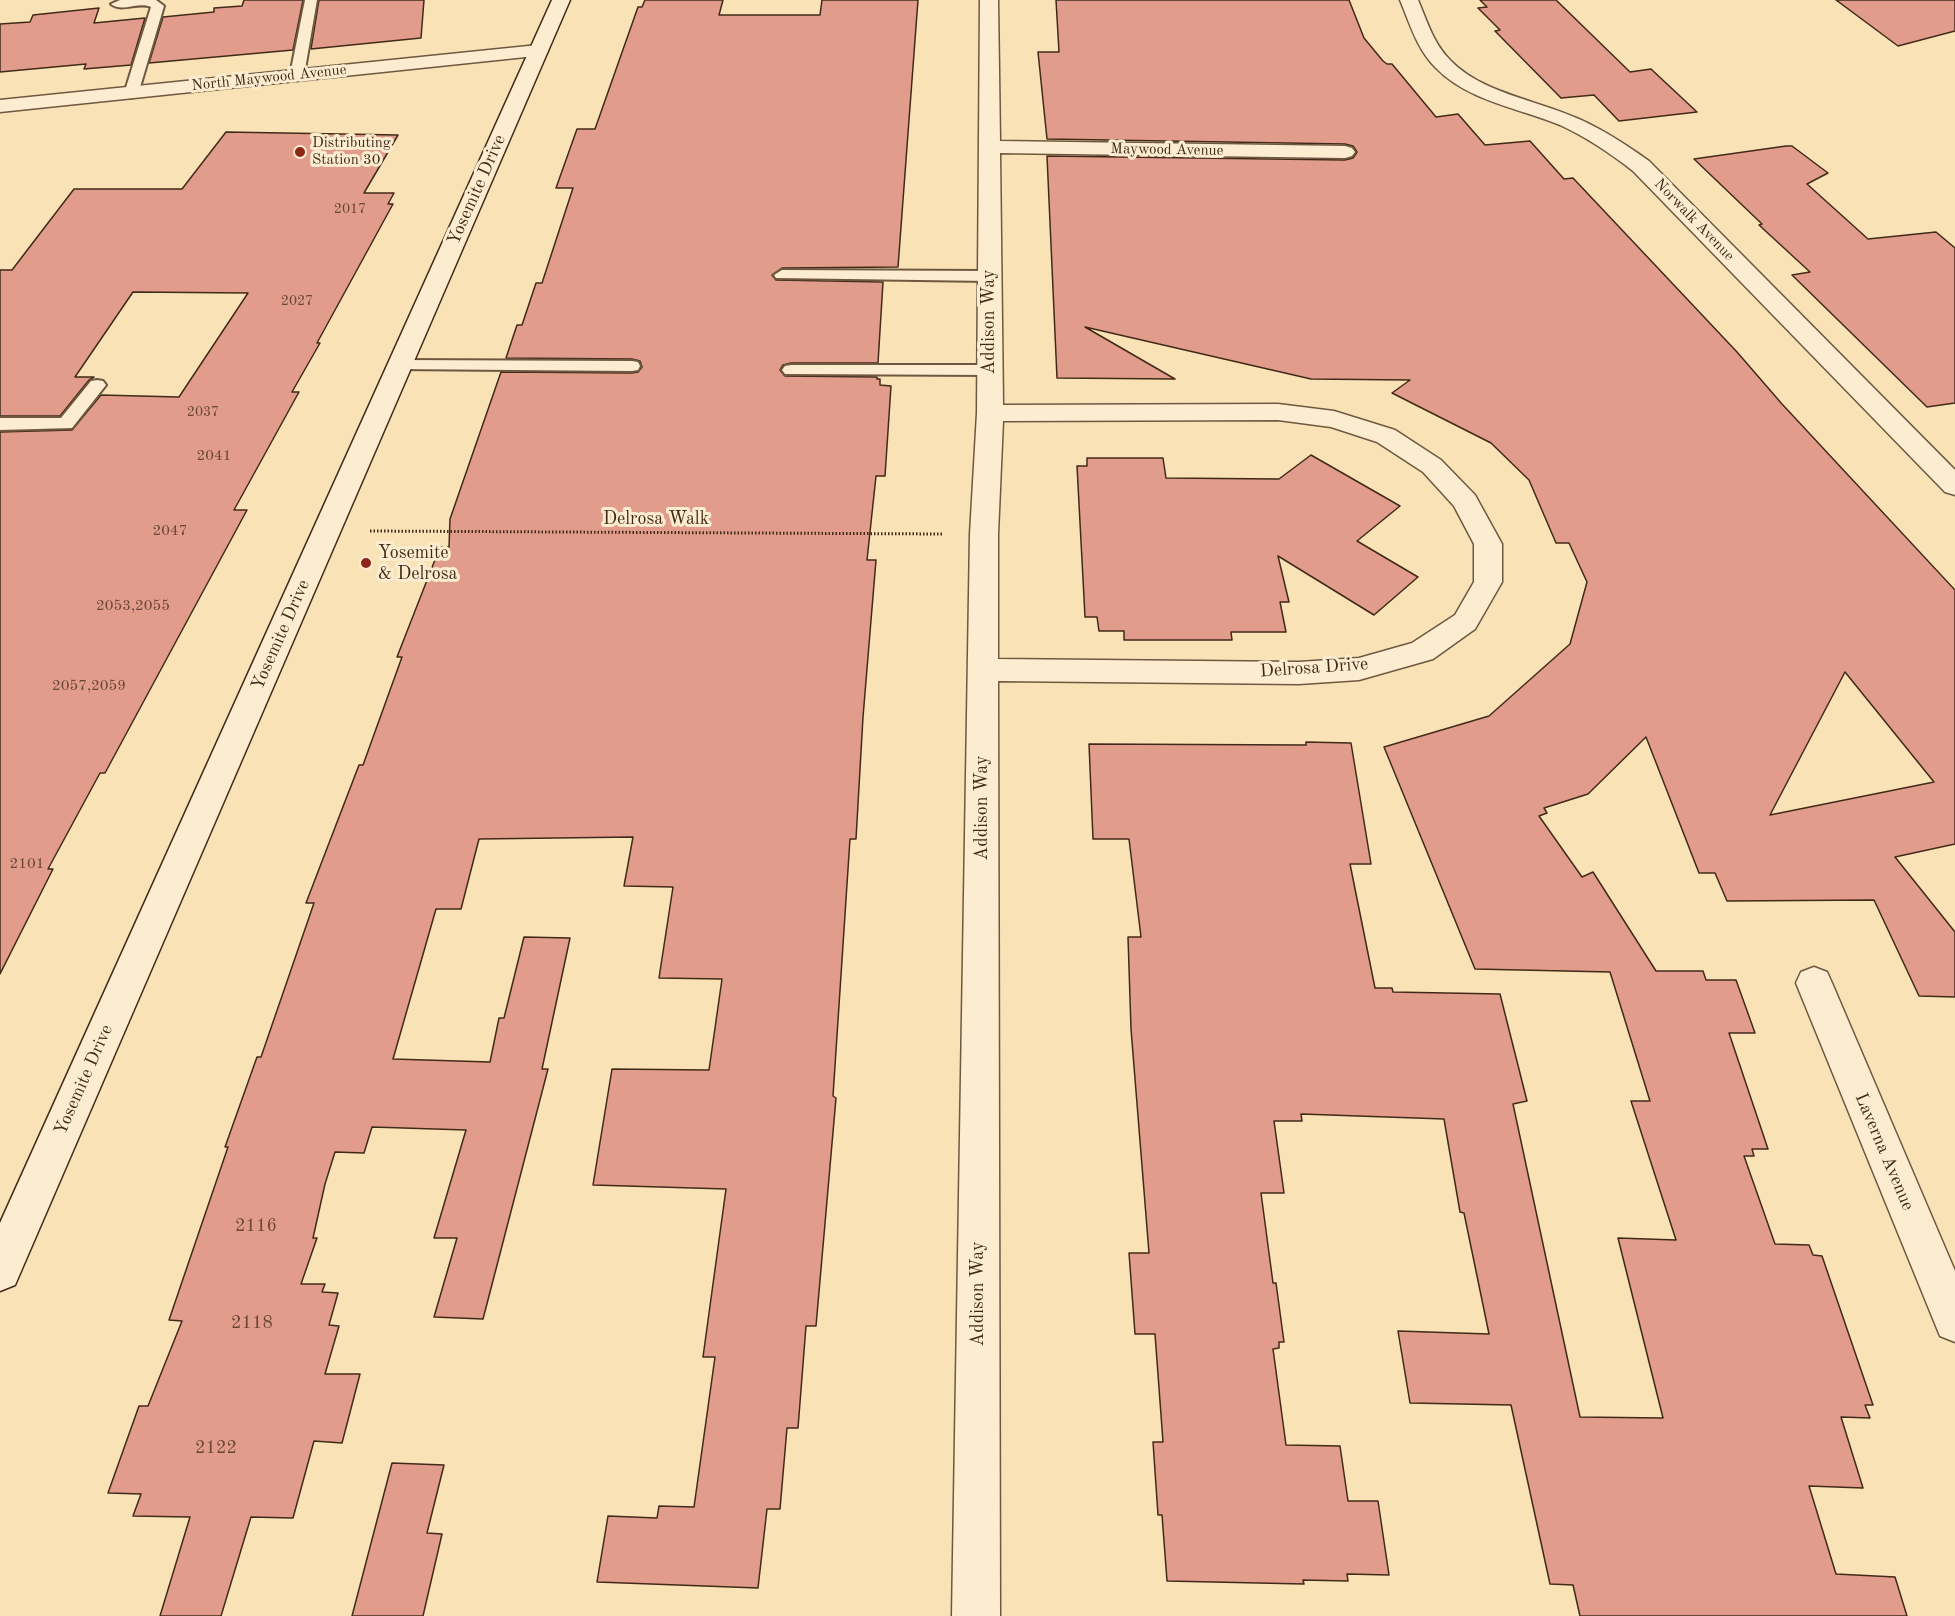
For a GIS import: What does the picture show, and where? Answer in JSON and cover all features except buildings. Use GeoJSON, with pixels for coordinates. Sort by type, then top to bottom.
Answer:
{"type":"FeatureCollection","features":[{"type":"Feature","properties":{"kind":"street","name":"Yosemite Drive"},"geometry":{"type":"LineString","coordinates":[[0,1270],[561,0]]}},
{"type":"Feature","properties":{"kind":"street","name":"Addison Way"},"geometry":{"type":"LineString","coordinates":[[975,1616],[984,534],[990,412],[989,0]]}},
{"type":"Feature","properties":{"kind":"street","name":"Norwalk Avenue"},"geometry":{"type":"LineString","coordinates":[[1409,0],[1431,50],[1448,69],[1477,88],[1565,120],[1608,141],[1641,166],[1955,486]]}},
{"type":"Feature","properties":{"kind":"street","name":"North Maywood Avenue"},"geometry":{"type":"LineString","coordinates":[[0,106],[538,51]]}},
{"type":"Feature","properties":{"kind":"street","name":"Maywood Avenue"},"geometry":{"type":"LineString","coordinates":[[988,147],[1345,152]]}},
{"type":"Feature","properties":{"kind":"street","name":"Delrosa Drive"},"geometry":{"type":"LineString","coordinates":[[984,670],[1299,673],[1359,669],[1422,651],[1465,622],[1488,582],[1488,544],[1466,501],[1432,466],[1386,436],[1334,418],[1278,412],[990,412]]}},
{"type":"Feature","properties":{"kind":"street","name":"Laverna Avenue"},"geometry":{"type":"LineString","coordinates":[[1814,983],[1955,1321]]}},
{"type":"Feature","properties":{"kind":"lane"},"geometry":{"type":"LineString","coordinates":[[297,75],[311,0]]}},
{"type":"Feature","properties":{"kind":"lane"},"geometry":{"type":"LineString","coordinates":[[117,4],[148,1],[158,6],[132,94]]}},
{"type":"Feature","properties":{"kind":"lane"},"geometry":{"type":"LineString","coordinates":[[782,276],[988,276]]}},
{"type":"Feature","properties":{"kind":"lane"},"geometry":{"type":"LineString","coordinates":[[400,365],[632,366]]}},
{"type":"Feature","properties":{"kind":"lane"},"geometry":{"type":"LineString","coordinates":[[791,370],[989,370]]}},
{"type":"Feature","properties":{"kind":"lane"},"geometry":{"type":"LineString","coordinates":[[0,424],[66,424],[97,385]]}},
{"type":"Feature","properties":{"kind":"path","name":"Delrosa Walk"},"geometry":{"type":"LineString","coordinates":[[327,531],[984,534]]}},
{"type":"Feature","properties":{"kind":"place","name":"Distributing Station 30"},"geometry":{"type":"Point","coordinates":[300,152]}},
{"type":"Feature","properties":{"kind":"place","name":"Yosemite & Delrosa"},"geometry":{"type":"Point","coordinates":[366,563]}}]}
